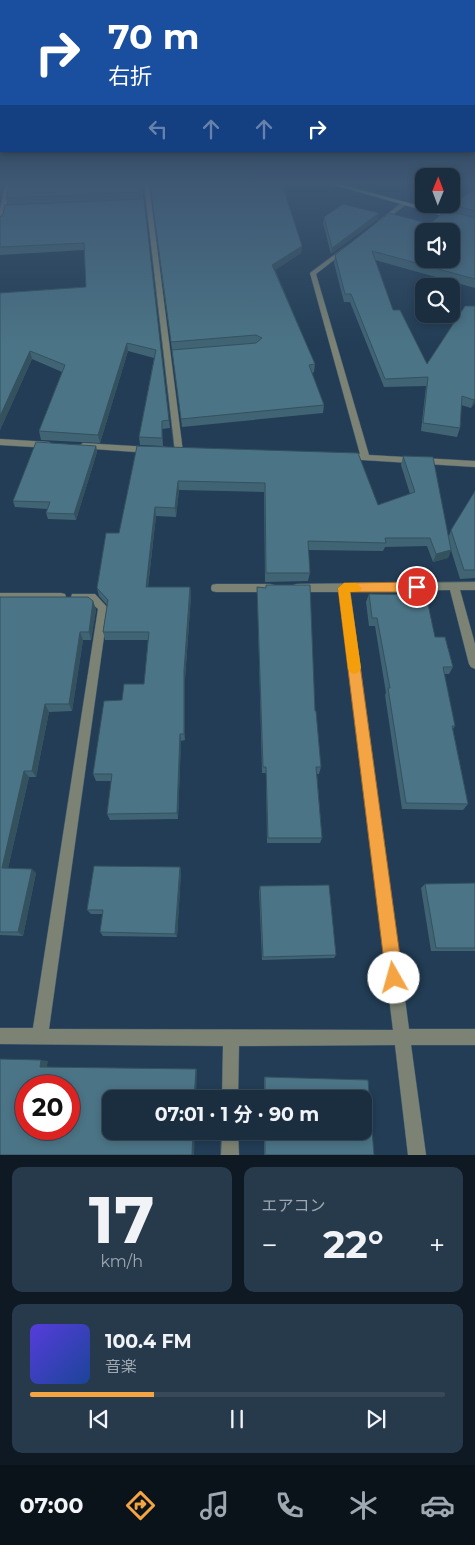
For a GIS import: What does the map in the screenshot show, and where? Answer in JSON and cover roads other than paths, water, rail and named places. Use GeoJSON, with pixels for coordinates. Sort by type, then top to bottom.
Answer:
{"type":"FeatureCollection","features":[{"type":"Feature","properties":{"kind":"lane"},"geometry":{"type":"LineString","coordinates":[[153,238],[179,452]]}},
{"type":"Feature","properties":{"kind":"lane"},"geometry":{"type":"LineString","coordinates":[[351,244],[313,273],[365,457]]}},
{"type":"Feature","properties":{"kind":"lane"},"geometry":{"type":"LineString","coordinates":[[168,354],[178,353]]}},
{"type":"Feature","properties":{"kind":"lane"},"geometry":{"type":"LineString","coordinates":[[0,442],[60,445]]}},
{"type":"Feature","properties":{"kind":"lane"},"geometry":{"type":"LineString","coordinates":[[70,446],[159,450]]}},
{"type":"Feature","properties":{"kind":"lane"},"geometry":{"type":"LineString","coordinates":[[169,451],[188,452]]}},
{"type":"Feature","properties":{"kind":"lane"},"geometry":{"type":"LineString","coordinates":[[336,456],[475,464]]}},
{"type":"Feature","properties":{"kind":"lane"},"geometry":{"type":"LineString","coordinates":[[216,588],[475,586]]}},
{"type":"Feature","properties":{"kind":"lane"},"geometry":{"type":"LineString","coordinates":[[454,587],[475,664]]}},
{"type":"Feature","properties":{"kind":"lane"},"geometry":{"type":"LineString","coordinates":[[344,588],[417,1155]]}},
{"type":"Feature","properties":{"kind":"lane"},"geometry":{"type":"LineString","coordinates":[[0,597],[92,597],[103,608],[40,1036]]}},
{"type":"Feature","properties":{"kind":"lane"},"geometry":{"type":"LineString","coordinates":[[0,1036],[231,1038],[475,1037]]}},
{"type":"Feature","properties":{"kind":"lane"},"geometry":{"type":"LineString","coordinates":[[230,1090],[231,1038]]}},
{"type":"Feature","properties":{"kind":"lane"},"geometry":{"type":"LineString","coordinates":[[230,1140],[230,1155]]}}]}
